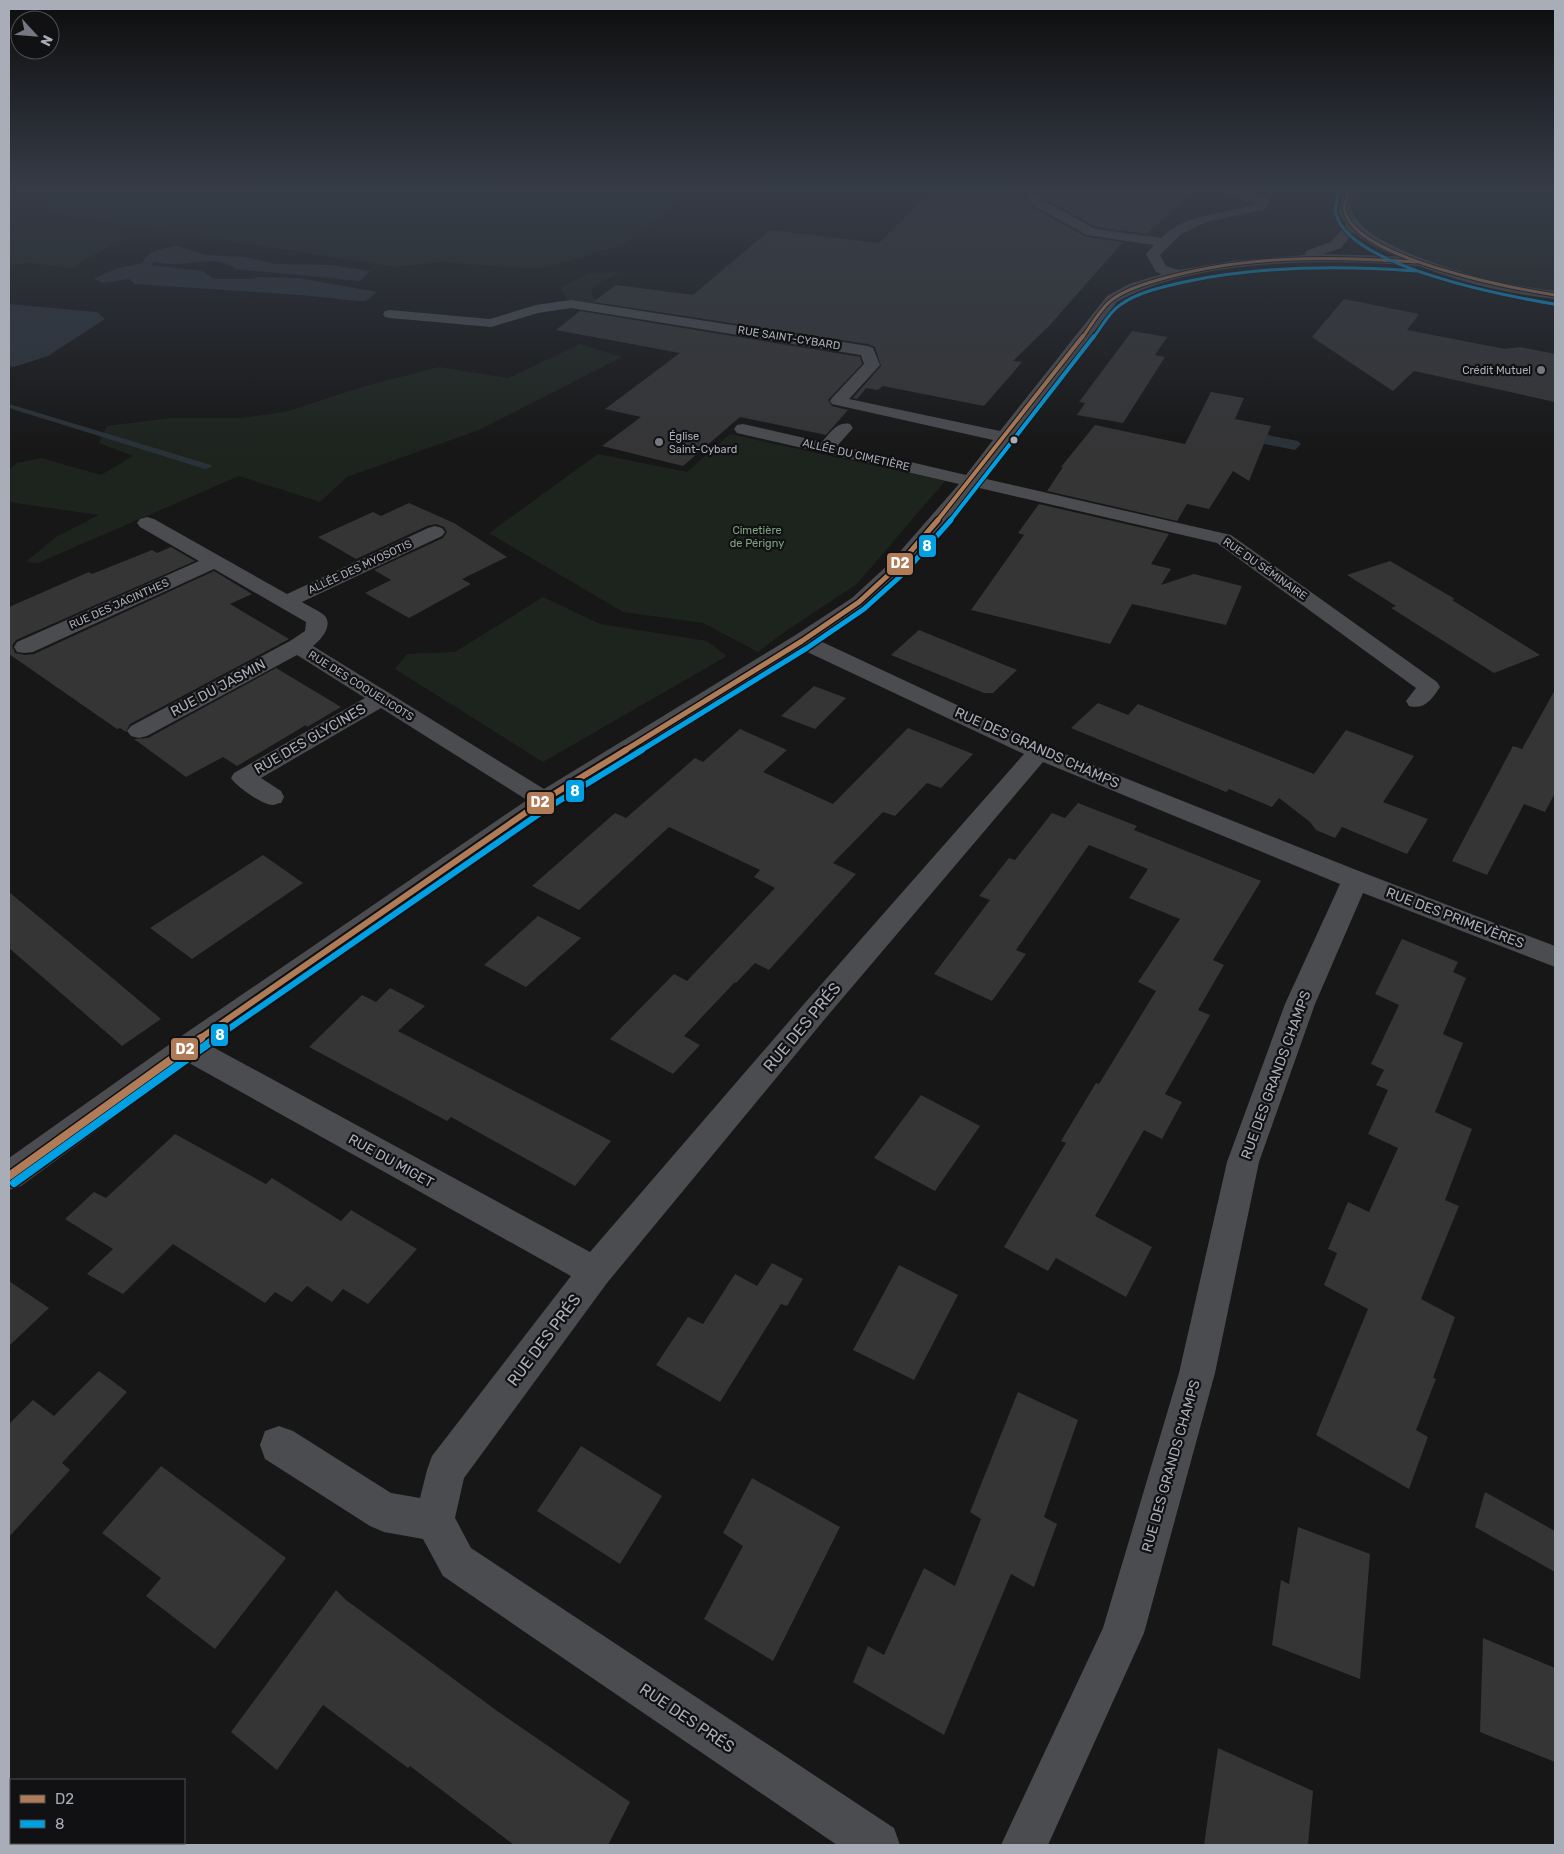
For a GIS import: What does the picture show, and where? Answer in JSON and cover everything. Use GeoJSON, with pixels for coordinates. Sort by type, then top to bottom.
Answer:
{"type":"FeatureCollection","features":[{"type":"Feature","properties":{"kind":"main road"},"geometry":{"type":"LineString","coordinates":[[1469,278],[1488,283],[1555,295]]}},
{"type":"Feature","properties":{"kind":"street"},"geometry":{"type":"LineString","coordinates":[[9,1176],[188,1047],[544,800],[802,641],[859,602],[897,567],[970,482],[1112,299],[1135,285],[1164,278]]}},
{"type":"Feature","properties":{"kind":"street","name":"RUE SAINT-CYBARD"},"geometry":{"type":"LineString","coordinates":[[390,314],[477,324],[571,304],[868,351],[872,366],[838,401],[1004,437]]}},
{"type":"Feature","properties":{"kind":"street"},"geometry":{"type":"LineString","coordinates":[[826,448],[844,428]]}},
{"type":"Feature","properties":{"kind":"street","name":"ALLÉE DU CIMETIÈRE"},"geometry":{"type":"LineString","coordinates":[[743,429],[970,482]]}},
{"type":"Feature","properties":{"kind":"street","name":"RUE DU SÉMINAIRE"},"geometry":{"type":"LineString","coordinates":[[970,482],[1224,539],[1429,686],[1417,701]]}},
{"type":"Feature","properties":{"kind":"street","name":"RUE DES COQUELICOTS"},"geometry":{"type":"LineString","coordinates":[[147,523],[316,619],[318,628],[314,635],[298,646],[544,800]]}},
{"type":"Feature","properties":{"kind":"street","name":"ALLÉE DES MYOSOTIS"},"geometry":{"type":"LineString","coordinates":[[286,602],[435,532]]}},
{"type":"Feature","properties":{"kind":"street","name":"RUE DES JACINTHES"},"geometry":{"type":"LineString","coordinates":[[25,646],[213,562]]}},
{"type":"Feature","properties":{"kind":"street","name":"RUE DES GRANDS CHAMPS"},"geometry":{"type":"LineString","coordinates":[[802,641],[1038,752],[1355,880],[1300,1004],[1244,1162],[1197,1373],[1123,1633],[1024,1845]]}},
{"type":"Feature","properties":{"kind":"street","name":"RUE DU JASMIN"},"geometry":{"type":"LineString","coordinates":[[139,731],[298,646]]}},
{"type":"Feature","properties":{"kind":"street","name":"RUE DES GLYCINES"},"geometry":{"type":"LineString","coordinates":[[272,797],[243,778],[381,698]]}},
{"type":"Feature","properties":{"kind":"street","name":"RUE DES PRÉS"},"geometry":{"type":"LineString","coordinates":[[877,1845],[457,1562],[435,1521],[446,1470],[595,1272],[814,1012],[1038,752]]}},
{"type":"Feature","properties":{"kind":"street","name":"RUE DES PRIMEVÈRES"},"geometry":{"type":"LineString","coordinates":[[1355,880],[1555,957]]}},
{"type":"Feature","properties":{"kind":"street","name":"RUE DU MIGET"},"geometry":{"type":"LineString","coordinates":[[188,1047],[227,1071],[595,1272]]}},
{"type":"Feature","properties":{"kind":"street"},"geometry":{"type":"LineString","coordinates":[[279,1445],[384,1512],[435,1521]]}},
{"type":"Feature","properties":{"kind":"green space"},"geometry":{"type":"Polygon","coordinates":[[[582,278],[610,278],[594,287],[592,296],[596,301],[592,307],[571,304],[560,288],[582,278]]]}},
{"type":"Feature","properties":{"kind":"green space"},"geometry":{"type":"Polygon","coordinates":[[[1477,278],[1555,278],[1555,295],[1533,292],[1477,278]]]}},
{"type":"Feature","properties":{"kind":"green space"},"geometry":{"type":"Polygon","coordinates":[[[580,344],[622,357],[479,430],[347,477],[320,502],[239,476],[38,563],[26,562],[56,537],[99,515],[9,502],[9,470],[17,463],[41,458],[101,475],[133,456],[99,443],[107,426],[171,418],[241,418],[285,412],[365,386],[439,367],[508,378],[580,344]]]}},
{"type":"Feature","properties":{"kind":"green space","name":"Cimetière de Périgny"},"geometry":{"type":"Polygon","coordinates":[[[730,434],[945,481],[857,584],[783,633],[758,652],[703,623],[623,612],[489,533],[598,454],[687,472],[730,434]]]}},
{"type":"Feature","properties":{"kind":"green space"},"geometry":{"type":"Polygon","coordinates":[[[543,597],[600,624],[707,641],[727,656],[543,762],[395,669],[407,654],[455,652],[543,597]]]}},
{"type":"Feature","properties":{"kind":"shaded area"},"geometry":{"type":"Polygon","coordinates":[[[299,278],[377,292],[366,301],[358,301],[301,295],[135,284],[129,279],[103,283],[94,279],[299,278]]]}},
{"type":"Feature","properties":{"kind":"shaded area"},"geometry":{"type":"Polygon","coordinates":[[[324,278],[363,278],[360,281],[324,278]]]}},
{"type":"Feature","properties":{"kind":"shaded area"},"geometry":{"type":"Polygon","coordinates":[[[9,304],[97,312],[105,319],[48,356],[14,367],[9,366],[9,304]]]}},
{"type":"Feature","properties":{"kind":"shaded area"},"geometry":{"type":"Polygon","coordinates":[[[1253,432],[1298,441],[1301,444],[1295,450],[1249,441],[1253,432]]]}},
{"type":"Feature","properties":{"kind":"building"},"geometry":{"type":"Polygon","coordinates":[[[714,278],[1092,278],[1050,325],[1013,361],[1022,362],[984,406],[883,386],[878,390],[866,388],[857,399],[853,398],[881,366],[875,347],[868,344],[593,302],[616,285],[693,295],[714,278]]]}},
{"type":"Feature","properties":{"kind":"building"},"geometry":{"type":"Polygon","coordinates":[[[1344,299],[1419,314],[1407,330],[1505,349],[1520,347],[1555,354],[1555,402],[1414,371],[1393,391],[1312,337],[1344,299]]]}},
{"type":"Feature","properties":{"kind":"building"},"geometry":{"type":"Polygon","coordinates":[[[580,311],[860,357],[862,364],[828,400],[832,406],[848,410],[826,435],[740,417],[683,466],[602,446],[641,417],[605,409],[680,353],[556,330],[580,311]]]}},
{"type":"Feature","properties":{"kind":"building"},"geometry":{"type":"Polygon","coordinates":[[[1132,331],[1167,337],[1155,355],[1165,357],[1123,423],[1077,415],[1085,403],[1079,402],[1132,331]]]}},
{"type":"Feature","properties":{"kind":"building"},"geometry":{"type":"Polygon","coordinates":[[[1211,392],[1244,398],[1235,419],[1271,426],[1249,481],[1233,471],[1209,509],[1187,504],[1177,521],[1047,491],[1063,467],[1061,467],[1095,425],[1185,444],[1211,392]]]}},
{"type":"Feature","properties":{"kind":"building"},"geometry":{"type":"Polygon","coordinates":[[[409,503],[454,523],[507,557],[462,579],[471,584],[409,618],[365,593],[391,580],[374,570],[443,538],[447,532],[444,527],[436,524],[427,526],[356,559],[318,537],[373,512],[381,516],[409,503]]]}},
{"type":"Feature","properties":{"kind":"building"},"geometry":{"type":"Polygon","coordinates":[[[1039,504],[1169,534],[1151,564],[1171,569],[1161,585],[1194,574],[1242,586],[1226,625],[1132,604],[1110,644],[971,610],[1024,535],[1018,533],[1039,504]]]}},
{"type":"Feature","properties":{"kind":"building"},"geometry":{"type":"Polygon","coordinates":[[[171,547],[195,561],[16,640],[12,646],[15,653],[34,654],[214,571],[252,594],[230,604],[289,639],[130,724],[126,732],[120,728],[117,729],[9,654],[9,607],[89,572],[92,574],[152,550],[157,553],[171,547]]]}},
{"type":"Feature","properties":{"kind":"building"},"geometry":{"type":"Polygon","coordinates":[[[1390,561],[1455,599],[1452,600],[1540,655],[1494,673],[1391,608],[1396,606],[1347,575],[1390,561]]]}},
{"type":"Feature","properties":{"kind":"building"},"geometry":{"type":"Polygon","coordinates":[[[919,630],[1017,670],[993,693],[984,693],[891,655],[919,630]]]}},
{"type":"Feature","properties":{"kind":"building"},"geometry":{"type":"Polygon","coordinates":[[[276,668],[341,707],[307,727],[306,725],[237,766],[223,757],[186,777],[134,739],[148,738],[276,668]]]}},
{"type":"Feature","properties":{"kind":"building"},"geometry":{"type":"Polygon","coordinates":[[[814,686],[846,698],[815,729],[781,716],[814,686]]]}},
{"type":"Feature","properties":{"kind":"building"},"geometry":{"type":"Polygon","coordinates":[[[1555,690],[1555,793],[1545,812],[1524,804],[1487,875],[1452,861],[1513,746],[1522,749],[1555,690]]]}},
{"type":"Feature","properties":{"kind":"building"},"geometry":{"type":"Polygon","coordinates":[[[1098,703],[1128,715],[1138,704],[1314,774],[1346,730],[1414,756],[1383,802],[1428,819],[1407,854],[1342,827],[1335,838],[1316,830],[1310,822],[1279,798],[1272,807],[1229,789],[1226,792],[1071,728],[1098,703]]]}},
{"type":"Feature","properties":{"kind":"building"},"geometry":{"type":"Polygon","coordinates":[[[908,728],[973,754],[941,788],[927,783],[895,816],[883,812],[833,863],[856,874],[769,970],[755,963],[684,1036],[700,1045],[673,1074],[610,1039],[674,974],[687,981],[775,888],[754,877],[760,870],[669,827],[579,910],[532,886],[615,813],[626,818],[695,758],[703,762],[740,729],[787,750],[763,772],[833,804],[908,728]]]}},
{"type":"Feature","properties":{"kind":"building"},"geometry":{"type":"Polygon","coordinates":[[[1078,803],[1137,826],[1134,830],[1261,881],[1213,960],[1224,965],[1198,1010],[1210,1015],[1165,1094],[1182,1102],[1162,1139],[1144,1130],[1095,1216],[1152,1247],[1126,1297],[1056,1258],[1048,1271],[1004,1247],[1066,1143],[1061,1141],[1096,1083],[1099,1084],[1156,991],[1138,982],[1180,919],[1129,898],[1148,869],[1089,845],[1016,950],[1026,954],[992,1001],[934,974],[990,900],[979,896],[1009,858],[1015,860],[1052,813],[1065,818],[1078,803]]]}},
{"type":"Feature","properties":{"kind":"building"},"geometry":{"type":"Polygon","coordinates":[[[263,855],[303,883],[192,959],[150,928],[263,855]]]}},
{"type":"Feature","properties":{"kind":"building"},"geometry":{"type":"Polygon","coordinates":[[[9,892],[161,1019],[122,1046],[9,948],[9,892]]]}},
{"type":"Feature","properties":{"kind":"building"},"geometry":{"type":"Polygon","coordinates":[[[538,916],[581,938],[526,987],[484,965],[538,916]]]}},
{"type":"Feature","properties":{"kind":"building"},"geometry":{"type":"Polygon","coordinates":[[[1402,939],[1458,962],[1453,972],[1466,978],[1443,1034],[1463,1043],[1435,1112],[1472,1129],[1445,1200],[1459,1206],[1421,1299],[1455,1317],[1433,1378],[1436,1379],[1416,1430],[1428,1437],[1409,1489],[1316,1435],[1368,1309],[1324,1285],[1337,1253],[1328,1249],[1348,1202],[1369,1212],[1398,1148],[1368,1134],[1388,1090],[1376,1085],[1384,1070],[1371,1064],[1399,1005],[1375,994],[1402,939]]]}},
{"type":"Feature","properties":{"kind":"building"},"geometry":{"type":"Polygon","coordinates":[[[390,988],[425,1006],[398,1031],[611,1141],[575,1186],[451,1117],[447,1121],[309,1047],[362,995],[376,1002],[390,988]]]}},
{"type":"Feature","properties":{"kind":"building"},"geometry":{"type":"Polygon","coordinates":[[[921,1095],[980,1126],[935,1191],[874,1158],[921,1095]]]}},
{"type":"Feature","properties":{"kind":"building"},"geometry":{"type":"Polygon","coordinates":[[[175,1134],[266,1184],[272,1178],[341,1221],[351,1210],[417,1249],[368,1304],[343,1289],[332,1302],[307,1286],[292,1302],[275,1292],[265,1303],[173,1244],[123,1294],[87,1274],[113,1249],[65,1219],[94,1192],[106,1198],[175,1134]]]}},
{"type":"Feature","properties":{"kind":"building"},"geometry":{"type":"Polygon","coordinates":[[[772,1263],[803,1279],[787,1306],[781,1304],[720,1402],[656,1365],[688,1317],[703,1324],[735,1274],[757,1286],[772,1263]]]}},
{"type":"Feature","properties":{"kind":"building"},"geometry":{"type":"Polygon","coordinates":[[[899,1265],[958,1295],[914,1380],[853,1350],[899,1265]]]}},
{"type":"Feature","properties":{"kind":"building"},"geometry":{"type":"Polygon","coordinates":[[[9,1281],[49,1308],[9,1346],[9,1281]]]}},
{"type":"Feature","properties":{"kind":"building"},"geometry":{"type":"Polygon","coordinates":[[[99,1371],[127,1392],[62,1463],[70,1470],[9,1537],[9,1424],[33,1400],[54,1416],[99,1371]]]}},
{"type":"Feature","properties":{"kind":"building"},"geometry":{"type":"Polygon","coordinates":[[[1018,1392],[1078,1420],[1044,1517],[1057,1524],[1034,1587],[1011,1574],[944,1735],[853,1682],[868,1646],[884,1655],[924,1568],[955,1586],[981,1519],[970,1512],[1018,1392]]]}},
{"type":"Feature","properties":{"kind":"building"},"geometry":{"type":"Polygon","coordinates":[[[581,1446],[662,1496],[620,1564],[537,1511],[581,1446]]]}},
{"type":"Feature","properties":{"kind":"building"},"geometry":{"type":"Polygon","coordinates":[[[161,1466],[286,1558],[215,1649],[146,1596],[161,1578],[102,1533],[161,1466]]]}},
{"type":"Feature","properties":{"kind":"building"},"geometry":{"type":"Polygon","coordinates":[[[752,1478],[840,1527],[773,1661],[704,1619],[743,1546],[723,1533],[752,1478]]]}},
{"type":"Feature","properties":{"kind":"building"},"geometry":{"type":"Polygon","coordinates":[[[1485,1492],[1555,1531],[1555,1572],[1475,1527],[1485,1492]]]}},
{"type":"Feature","properties":{"kind":"building"},"geometry":{"type":"Polygon","coordinates":[[[1298,1527],[1370,1554],[1360,1679],[1272,1645],[1281,1580],[1289,1584],[1298,1527]]]}},
{"type":"Feature","properties":{"kind":"building"},"geometry":{"type":"Polygon","coordinates":[[[336,1590],[346,1600],[500,1713],[630,1802],[608,1845],[514,1845],[410,1766],[408,1768],[323,1705],[277,1770],[231,1732],[336,1590]]]}},
{"type":"Feature","properties":{"kind":"building"},"geometry":{"type":"Polygon","coordinates":[[[1483,1638],[1555,1668],[1555,1762],[1480,1732],[1483,1638]]]}},
{"type":"Feature","properties":{"kind":"building"},"geometry":{"type":"Polygon","coordinates":[[[1218,1748],[1313,1791],[1308,1845],[1204,1845],[1218,1748]]]}},
{"type":"Feature","properties":{"kind":"waterway"},"geometry":{"type":"LineString","coordinates":[[9,406],[208,467]]}},
{"type":"Feature","properties":{"kind":"transit line","name":"D2"},"geometry":{"type":"LineString","coordinates":[[9,1176],[188,1047],[544,800],[802,641],[859,602],[897,567],[954,502],[1112,299],[1144,284],[1165,278]]}},
{"type":"Feature","properties":{"kind":"transit line","name":"8"},"geometry":{"type":"LineString","coordinates":[[14,1183],[193,1054],[549,807],[807,648],[864,609],[904,573],[961,508],[1118,306],[1166,286],[1206,278]]}},
{"type":"Feature","properties":{"kind":"transit line","name":"8"},"geometry":{"type":"LineString","coordinates":[[1437,278],[1502,294],[1554,304]]}},
{"type":"Feature","properties":{"kind":"transit line","name":"D2"},"geometry":{"type":"LineString","coordinates":[[1472,278],[1555,295]]}},
{"type":"Feature","properties":{"kind":"place","name":"Crédit Mutuel"},"geometry":{"type":"Point","coordinates":[1541,370]}},
{"type":"Feature","properties":{"kind":"place","name":"Église Saint-Cybard"},"geometry":{"type":"Point","coordinates":[659,442]}}]}
